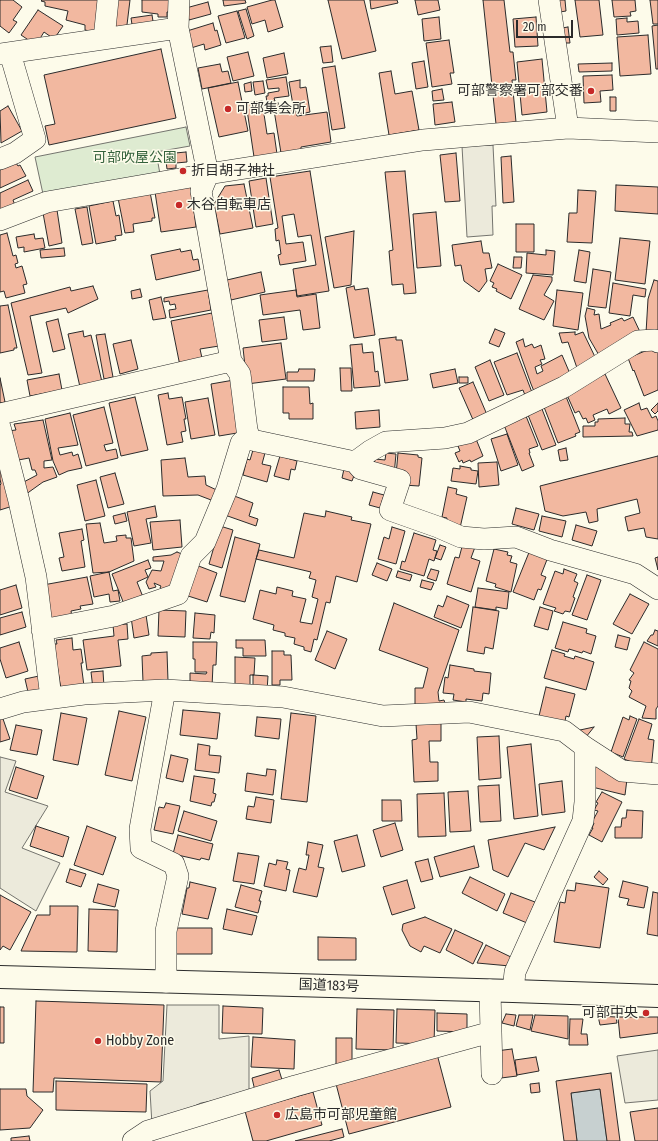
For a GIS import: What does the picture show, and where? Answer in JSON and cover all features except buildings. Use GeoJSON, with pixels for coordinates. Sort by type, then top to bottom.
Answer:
{"type":"FeatureCollection","features":[{"type":"Feature","properties":{"kind":"highway","name":"国道183号"},"geometry":{"type":"LineString","coordinates":[[0,977],[658,996]]}},
{"type":"Feature","properties":{"kind":"street"},"geometry":{"type":"LineString","coordinates":[[104,39],[108,0]]}},
{"type":"Feature","properties":{"kind":"street"},"geometry":{"type":"LineString","coordinates":[[179,0],[178,28],[208,174],[200,191],[231,361],[240,374],[247,430],[252,440],[355,462],[361,469],[400,480],[390,510],[438,527],[460,537],[484,539],[516,537],[550,550],[634,574],[658,590]]}},
{"type":"Feature","properties":{"kind":"street"},"geometry":{"type":"LineString","coordinates":[[548,0],[568,128]]}},
{"type":"Feature","properties":{"kind":"street"},"geometry":{"type":"LineString","coordinates":[[0,160],[15,153],[35,139],[5,54],[178,28]]}},
{"type":"Feature","properties":{"kind":"street"},"geometry":{"type":"LineString","coordinates":[[0,220],[47,202],[208,174],[423,140],[568,128],[658,132]]}},
{"type":"Feature","properties":{"kind":"street"},"geometry":{"type":"LineString","coordinates":[[355,462],[386,442],[445,438],[468,433],[564,387],[638,341],[654,340],[658,342]]}},
{"type":"Feature","properties":{"kind":"street"},"geometry":{"type":"LineString","coordinates":[[0,414],[231,361]]}},
{"type":"Feature","properties":{"kind":"street"},"geometry":{"type":"LineString","coordinates":[[0,427],[20,501],[36,577],[51,698]]}},
{"type":"Feature","properties":{"kind":"street"},"geometry":{"type":"LineString","coordinates":[[42,630],[114,616],[178,594],[191,556],[205,542],[227,489],[240,443],[249,436]]}},
{"type":"Feature","properties":{"kind":"street"},"geometry":{"type":"LineString","coordinates":[[165,690],[140,829],[141,848],[174,864],[178,876],[166,931],[166,982]]}},
{"type":"Feature","properties":{"kind":"street"},"geometry":{"type":"LineString","coordinates":[[0,709],[23,702],[84,694],[165,690],[283,697],[382,716],[469,712],[564,731],[585,747],[622,771],[658,774]]}},
{"type":"Feature","properties":{"kind":"street"},"geometry":{"type":"LineString","coordinates":[[513,991],[515,972],[583,821],[585,802],[585,747]]}},
{"type":"Feature","properties":{"kind":"street"},"geometry":{"type":"LineString","coordinates":[[490,990],[492,1074]]}},
{"type":"Feature","properties":{"kind":"street"},"geometry":{"type":"LineString","coordinates":[[133,1141],[148,1131],[295,1086],[491,1032]]}},
{"type":"Feature","properties":{"kind":"green space","name":"可部吹屋公園"},"geometry":{"type":"Polygon","coordinates":[[[186,127],[190,146],[156,152],[160,174],[43,194],[35,157],[186,127]]]}},
{"type":"Feature","properties":{"kind":"shaded area"},"geometry":{"type":"Polygon","coordinates":[[[493,145],[496,206],[492,206],[493,235],[467,237],[462,146],[493,145]]]}},
{"type":"Feature","properties":{"kind":"shaded area"},"geometry":{"type":"Polygon","coordinates":[[[0,757],[16,761],[5,792],[48,806],[22,848],[60,863],[36,911],[0,888],[0,757]]]}},
{"type":"Feature","properties":{"kind":"shaded area"},"geometry":{"type":"Polygon","coordinates":[[[167,1005],[219,1005],[219,1039],[249,1036],[249,1094],[201,1103],[152,1125],[150,1091],[163,1081],[167,1005]]]}},
{"type":"Feature","properties":{"kind":"shaded area"},"geometry":{"type":"Polygon","coordinates":[[[658,1050],[658,1100],[625,1103],[617,1056],[658,1050]]]}},
{"type":"Feature","properties":{"kind":"shaded area"},"geometry":{"type":"Polygon","coordinates":[[[600,1089],[607,1141],[577,1141],[571,1093],[600,1089]]]}},
{"type":"Feature","properties":{"kind":"place","name":"可部警察署可部交番"},"geometry":{"type":"Point","coordinates":[591,91]}},
{"type":"Feature","properties":{"kind":"place","name":"可部集会所"},"geometry":{"type":"Point","coordinates":[228,109]}},
{"type":"Feature","properties":{"kind":"place","name":"折目胡子神社"},"geometry":{"type":"Point","coordinates":[183,171]}},
{"type":"Feature","properties":{"kind":"place","name":"木谷自転車店"},"geometry":{"type":"Point","coordinates":[179,205]}},
{"type":"Feature","properties":{"kind":"place","name":"可部中央"},"geometry":{"type":"Point","coordinates":[646,1013]}},
{"type":"Feature","properties":{"kind":"place","name":"Hobby Zone"},"geometry":{"type":"Point","coordinates":[98,1041]}},
{"type":"Feature","properties":{"kind":"place","name":"広島市可部児童館"},"geometry":{"type":"Point","coordinates":[277,1115]}}]}
